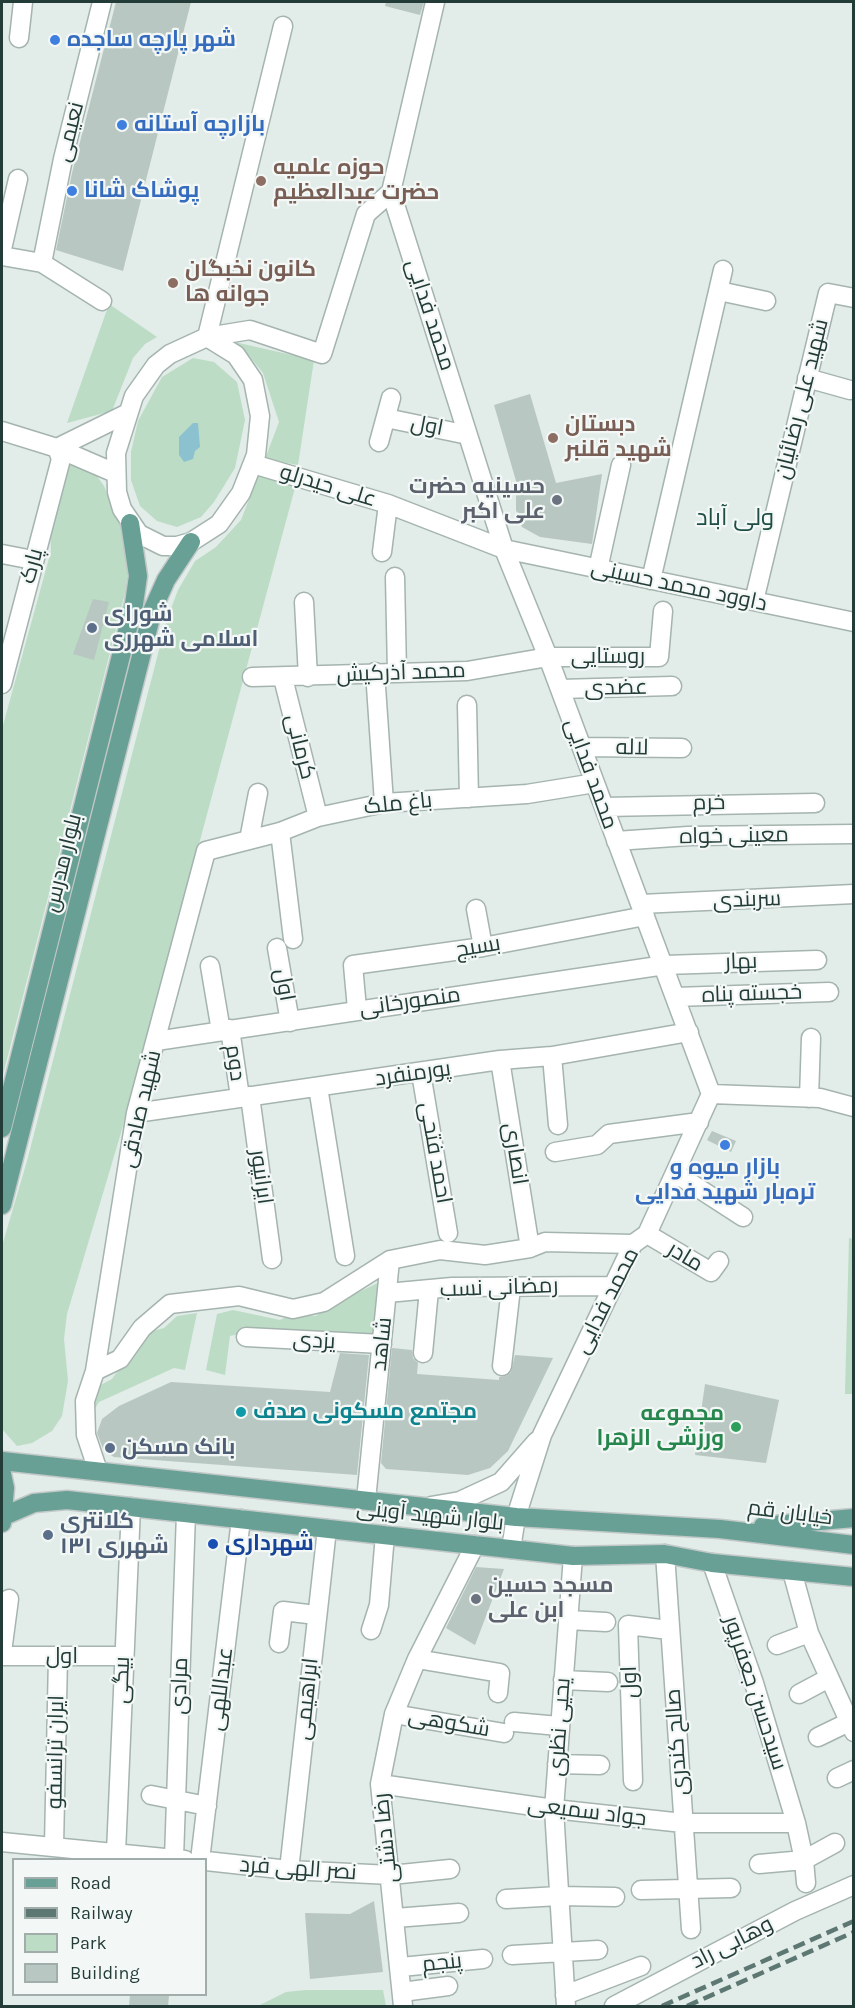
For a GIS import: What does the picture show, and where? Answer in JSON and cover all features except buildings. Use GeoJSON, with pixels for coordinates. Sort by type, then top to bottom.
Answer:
{"type":"FeatureCollection","features":[{"type":"Feature","properties":{"kind":"main road","name":"بلوار مدرس"},"geometry":{"type":"LineString","coordinates":[[2,1128],[134,604],[138,576],[130,523]]}},
{"type":"Feature","properties":{"kind":"main road","name":"بلوار مدرس"},"geometry":{"type":"LineString","coordinates":[[2,1205],[153,609],[166,580],[191,542]]}},
{"type":"Feature","properties":{"kind":"main road","name":"بلوار شهید آوینی"},"geometry":{"type":"LineString","coordinates":[[2,1461],[516,1517],[720,1529]]}},
{"type":"Feature","properties":{"kind":"main road"},"geometry":{"type":"LineString","coordinates":[[2,1474],[5,1488],[3,1520]]}},
{"type":"Feature","properties":{"kind":"main road","name":"بلوار شهید آوینی"},"geometry":{"type":"LineString","coordinates":[[3,1520],[34,1503],[67,1500],[573,1556],[665,1554],[712,1563],[854,1577]]}},
{"type":"Feature","properties":{"kind":"main road"},"geometry":{"type":"LineString","coordinates":[[720,1529],[854,1518]]}},
{"type":"Feature","properties":{"kind":"main road","name":"خیابان قم"},"geometry":{"type":"LineString","coordinates":[[720,1529],[854,1545]]}},
{"type":"Feature","properties":{"kind":"street"},"geometry":{"type":"LineString","coordinates":[[19,38],[23,2]]}},
{"type":"Feature","properties":{"kind":"street","name":"نعیمی"},"geometry":{"type":"LineString","coordinates":[[42,263],[63,159],[102,2]]}},
{"type":"Feature","properties":{"kind":"street"},"geometry":{"type":"LineString","coordinates":[[207,337],[236,355],[253,380],[258,397],[260,435],[253,464],[241,493],[219,524],[191,542],[177,546],[163,546],[144,538],[130,523],[117,492],[116,453],[126,414],[134,396],[156,365],[178,350],[207,337],[250,330],[322,354],[366,214],[391,192],[435,2]]}},
{"type":"Feature","properties":{"kind":"street"},"geometry":{"type":"LineString","coordinates":[[207,337],[283,26]]}},
{"type":"Feature","properties":{"kind":"street"},"geometry":{"type":"LineString","coordinates":[[2,249],[18,178]]}},
{"type":"Feature","properties":{"kind":"street","name":"محمد فدایی"},"geometry":{"type":"LineString","coordinates":[[391,192],[504,549],[596,783],[690,1032],[711,1094],[675,1173],[612,1286],[542,1436],[516,1517],[511,1549]]}},
{"type":"Feature","properties":{"kind":"street"},"geometry":{"type":"LineString","coordinates":[[2,256],[42,263],[102,301]]}},
{"type":"Feature","properties":{"kind":"street"},"geometry":{"type":"LineString","coordinates":[[651,580],[723,270]]}},
{"type":"Feature","properties":{"kind":"street"},"geometry":{"type":"LineString","coordinates":[[718,291],[766,301]]}},
{"type":"Feature","properties":{"kind":"street","name":"شهید علی رضائیان"},"geometry":{"type":"LineString","coordinates":[[754,601],[828,292],[854,298]]}},
{"type":"Feature","properties":{"kind":"street"},"geometry":{"type":"LineString","coordinates":[[807,378],[850,390]]}},
{"type":"Feature","properties":{"kind":"street","name":"اول"},"geometry":{"type":"LineString","coordinates":[[379,442],[391,398]]}},
{"type":"Feature","properties":{"kind":"street"},"geometry":{"type":"LineString","coordinates":[[57,448],[126,414]]}},
{"type":"Feature","properties":{"kind":"street","name":"اول"},"geometry":{"type":"LineString","coordinates":[[386,418],[468,435]]}},
{"type":"Feature","properties":{"kind":"street"},"geometry":{"type":"LineString","coordinates":[[2,431],[57,448],[115,473]]}},
{"type":"Feature","properties":{"kind":"street","name":"پارک"},"geometry":{"type":"LineString","coordinates":[[2,684],[7,637],[33,560],[61,459],[57,448]]}},
{"type":"Feature","properties":{"kind":"street","name":"علی حیدرلو"},"geometry":{"type":"LineString","coordinates":[[253,464],[388,504],[504,549]]}},
{"type":"Feature","properties":{"kind":"street"},"geometry":{"type":"LineString","coordinates":[[598,569],[621,465]]}},
{"type":"Feature","properties":{"kind":"street"},"geometry":{"type":"LineString","coordinates":[[382,552],[388,504]]}},
{"type":"Feature","properties":{"kind":"street","name":"داوود محمد حسینی"},"geometry":{"type":"LineString","coordinates":[[504,549],[854,622]]}},
{"type":"Feature","properties":{"kind":"street"},"geometry":{"type":"LineString","coordinates":[[2,554],[33,560]]}},
{"type":"Feature","properties":{"kind":"street"},"geometry":{"type":"LineString","coordinates":[[395,577],[397,673]]}},
{"type":"Feature","properties":{"kind":"street"},"geometry":{"type":"LineString","coordinates":[[304,602],[308,677]]}},
{"type":"Feature","properties":{"kind":"street","name":"روستایی"},"geometry":{"type":"LineString","coordinates":[[548,657],[659,657],[663,611]]}},
{"type":"Feature","properties":{"kind":"street","name":"محمد آذرکیش"},"geometry":{"type":"LineString","coordinates":[[252,677],[283,678],[375,672],[467,671],[548,657]]}},
{"type":"Feature","properties":{"kind":"street"},"geometry":{"type":"LineString","coordinates":[[375,672],[384,802]]}},
{"type":"Feature","properties":{"kind":"street","name":"کرمانی"},"geometry":{"type":"LineString","coordinates":[[283,678],[318,817]]}},
{"type":"Feature","properties":{"kind":"street","name":"عضدی"},"geometry":{"type":"LineString","coordinates":[[560,689],[672,686]]}},
{"type":"Feature","properties":{"kind":"street"},"geometry":{"type":"LineString","coordinates":[[467,705],[470,798]]}},
{"type":"Feature","properties":{"kind":"street","name":"لاله"},"geometry":{"type":"LineString","coordinates":[[582,747],[682,748]]}},
{"type":"Feature","properties":{"kind":"street","name":"باغ ملک"},"geometry":{"type":"LineString","coordinates":[[206,851],[280,832],[318,817],[384,802],[527,794],[596,783]]}},
{"type":"Feature","properties":{"kind":"street"},"geometry":{"type":"LineString","coordinates":[[249,840],[258,793]]}},
{"type":"Feature","properties":{"kind":"street","name":"خرم"},"geometry":{"type":"LineString","coordinates":[[604,807],[815,803]]}},
{"type":"Feature","properties":{"kind":"street","name":"اول"},"geometry":{"type":"LineString","coordinates":[[280,832],[290,1022]]}},
{"type":"Feature","properties":{"kind":"street","name":"معینی خواه"},"geometry":{"type":"LineString","coordinates":[[616,841],[688,836],[854,834]]}},
{"type":"Feature","properties":{"kind":"street","name":"شهید صادقی"},"geometry":{"type":"LineString","coordinates":[[98,1471],[86,1435],[85,1401],[95,1371],[136,1113],[206,851]]}},
{"type":"Feature","properties":{"kind":"street","name":"سربندی"},"geometry":{"type":"LineString","coordinates":[[643,910],[854,894]]}},
{"type":"Feature","properties":{"kind":"street"},"geometry":{"type":"LineString","coordinates":[[476,909],[483,947]]}},
{"type":"Feature","properties":{"kind":"street","name":"بسیج"},"geometry":{"type":"LineString","coordinates":[[357,1009],[353,965],[483,947],[643,910]]}},
{"type":"Feature","properties":{"kind":"street","name":"بهار"},"geometry":{"type":"LineString","coordinates":[[664,965],[817,960]]}},
{"type":"Feature","properties":{"kind":"street","name":"منصورخانی"},"geometry":{"type":"LineString","coordinates":[[156,1041],[290,1022],[357,1009],[664,965]]}},
{"type":"Feature","properties":{"kind":"street","name":"دوم"},"geometry":{"type":"LineString","coordinates":[[210,966],[245,1097]]}},
{"type":"Feature","properties":{"kind":"street","name":"خجسته پناه"},"geometry":{"type":"LineString","coordinates":[[675,997],[829,992]]}},
{"type":"Feature","properties":{"kind":"street","name":"پورمنفرد"},"geometry":{"type":"LineString","coordinates":[[136,1113],[500,1060],[552,1056],[690,1032]]}},
{"type":"Feature","properties":{"kind":"street"},"geometry":{"type":"LineString","coordinates":[[809,1098],[811,1038]]}},
{"type":"Feature","properties":{"kind":"street"},"geometry":{"type":"LineString","coordinates":[[552,1056],[558,1125]]}},
{"type":"Feature","properties":{"kind":"street","name":"انصاری"},"geometry":{"type":"LineString","coordinates":[[500,1060],[530,1248]]}},
{"type":"Feature","properties":{"kind":"street","name":"احمد فتحی"},"geometry":{"type":"LineString","coordinates":[[421,1073],[448,1233]]}},
{"type":"Feature","properties":{"kind":"street"},"geometry":{"type":"LineString","coordinates":[[318,1087],[345,1256]]}},
{"type":"Feature","properties":{"kind":"street"},"geometry":{"type":"LineString","coordinates":[[711,1094],[809,1098],[854,1107]]}},
{"type":"Feature","properties":{"kind":"street","name":"ایرانپور"},"geometry":{"type":"LineString","coordinates":[[245,1097],[272,1259]]}},
{"type":"Feature","properties":{"kind":"street"},"geometry":{"type":"LineString","coordinates":[[555,1152],[597,1145],[609,1134],[699,1122]]}},
{"type":"Feature","properties":{"kind":"street"},"geometry":{"type":"LineString","coordinates":[[675,1173],[743,1217]]}},
{"type":"Feature","properties":{"kind":"street"},"geometry":{"type":"LineString","coordinates":[[95,1371],[120,1359],[142,1328],[170,1304],[239,1296],[293,1309],[324,1302],[390,1260],[440,1250],[485,1255],[530,1248],[545,1242],[640,1239]]}},
{"type":"Feature","properties":{"kind":"street","name":"مادر"},"geometry":{"type":"LineString","coordinates":[[640,1239],[711,1272],[719,1261]]}},
{"type":"Feature","properties":{"kind":"street","name":"شاهد"},"geometry":{"type":"LineString","coordinates":[[366,1500],[390,1260]]}},
{"type":"Feature","properties":{"kind":"street","name":"رمضانی نسب"},"geometry":{"type":"LineString","coordinates":[[387,1293],[452,1287],[612,1286]]}},
{"type":"Feature","properties":{"kind":"street"},"geometry":{"type":"LineString","coordinates":[[502,1366],[511,1288]]}},
{"type":"Feature","properties":{"kind":"street"},"geometry":{"type":"LineString","coordinates":[[423,1353],[429,1290]]}},
{"type":"Feature","properties":{"kind":"street","name":"یزدی"},"geometry":{"type":"LineString","coordinates":[[246,1337],[382,1344]]}},
{"type":"Feature","properties":{"kind":"street"},"geometry":{"type":"LineString","coordinates":[[427,1507],[460,1501],[501,1482],[542,1436]]}},
{"type":"Feature","properties":{"kind":"street","name":"بیگی"},"geometry":{"type":"LineString","coordinates":[[116,1852],[123,1656],[132,1507]]}},
{"type":"Feature","properties":{"kind":"street","name":"مرادی"},"geometry":{"type":"LineString","coordinates":[[179,1858],[176,1800],[186,1513]]}},
{"type":"Feature","properties":{"kind":"street","name":"عبداللهی"},"geometry":{"type":"LineString","coordinates":[[200,1858],[242,1519]]}},
{"type":"Feature","properties":{"kind":"street","name":"ابراهیمی"},"geometry":{"type":"LineString","coordinates":[[289,1870],[327,1528]]}},
{"type":"Feature","properties":{"kind":"street"},"geometry":{"type":"LineString","coordinates":[[372,1630],[379,1605],[386,1535]]}},
{"type":"Feature","properties":{"kind":"street","name":"رضا دشتی"},"geometry":{"type":"LineString","coordinates":[[403,1999],[391,1875],[382,1823],[380,1784],[394,1713],[417,1659],[475,1545]]}},
{"type":"Feature","properties":{"kind":"street","name":"صالح کندری"},"geometry":{"type":"LineString","coordinates":[[665,1554],[692,1929]]}},
{"type":"Feature","properties":{"kind":"street","name":"یحیی نظری"},"geometry":{"type":"LineString","coordinates":[[565,2001],[554,1809],[573,1556]]}},
{"type":"Feature","properties":{"kind":"street","name":"سیدحسن جعفرپور"},"geometry":{"type":"LineString","coordinates":[[712,1563],[754,1683],[796,1823],[804,1860],[806,1883]]}},
{"type":"Feature","properties":{"kind":"street"},"geometry":{"type":"LineString","coordinates":[[792,1571],[809,1632],[851,1727],[818,1737]]}},
{"type":"Feature","properties":{"kind":"street"},"geometry":{"type":"LineString","coordinates":[[2,1652],[9,1599]]}},
{"type":"Feature","properties":{"kind":"street"},"geometry":{"type":"LineString","coordinates":[[279,1642],[283,1611],[316,1615]]}},
{"type":"Feature","properties":{"kind":"street"},"geometry":{"type":"LineString","coordinates":[[568,1620],[606,1622]]}},
{"type":"Feature","properties":{"kind":"street","name":"اول"},"geometry":{"type":"LineString","coordinates":[[633,1781],[628,1625],[669,1630]]}},
{"type":"Feature","properties":{"kind":"street"},"geometry":{"type":"LineString","coordinates":[[777,1645],[809,1632]]}},
{"type":"Feature","properties":{"kind":"street","name":"اول"},"geometry":{"type":"LineString","coordinates":[[2,1656],[123,1656]]}},
{"type":"Feature","properties":{"kind":"street","name":"ایران ترانسفو"},"geometry":{"type":"LineString","coordinates":[[54,1846],[58,1657]]}},
{"type":"Feature","properties":{"kind":"street"},"geometry":{"type":"LineString","coordinates":[[417,1659],[500,1673],[498,1693]]}},
{"type":"Feature","properties":{"kind":"street"},"geometry":{"type":"LineString","coordinates":[[799,1694],[829,1678]]}},
{"type":"Feature","properties":{"kind":"street"},"geometry":{"type":"LineString","coordinates":[[563,1680],[608,1682]]}},
{"type":"Feature","properties":{"kind":"street","name":"شکوهی"},"geometry":{"type":"LineString","coordinates":[[394,1713],[509,1727],[560,1726]]}},
{"type":"Feature","properties":{"kind":"street"},"geometry":{"type":"LineString","coordinates":[[557,1764],[600,1765]]}},
{"type":"Feature","properties":{"kind":"street"},"geometry":{"type":"LineString","coordinates":[[837,1778],[854,1770]]}},
{"type":"Feature","properties":{"kind":"street","name":"جواد سمیعی"},"geometry":{"type":"LineString","coordinates":[[380,1784],[554,1809],[683,1822],[796,1823]]}},
{"type":"Feature","properties":{"kind":"street"},"geometry":{"type":"LineString","coordinates":[[151,1795],[207,1806]]}},
{"type":"Feature","properties":{"kind":"street"},"geometry":{"type":"LineString","coordinates":[[2,1842],[170,1858]]}},
{"type":"Feature","properties":{"kind":"street"},"geometry":{"type":"LineString","coordinates":[[759,1864],[804,1860],[835,1843]]}},
{"type":"Feature","properties":{"kind":"street","name":"نصر الهی فرد"},"geometry":{"type":"LineString","coordinates":[[207,1861],[289,1870],[391,1875],[450,1869]]}},
{"type":"Feature","properties":{"kind":"street","name":"وهابی راد"},"geometry":{"type":"LineString","coordinates":[[614,2007],[795,1911],[854,1885]]}},
{"type":"Feature","properties":{"kind":"street"},"geometry":{"type":"LineString","coordinates":[[641,1890],[731,1888]]}},
{"type":"Feature","properties":{"kind":"street"},"geometry":{"type":"LineString","coordinates":[[506,1899],[559,1896],[615,1897]]}},
{"type":"Feature","properties":{"kind":"street"},"geometry":{"type":"LineString","coordinates":[[395,1918],[459,1913]]}},
{"type":"Feature","properties":{"kind":"street"},"geometry":{"type":"LineString","coordinates":[[512,1955],[598,1950]]}},
{"type":"Feature","properties":{"kind":"street","name":"پنجم"},"geometry":{"type":"LineString","coordinates":[[401,1967],[483,1959]]}},
{"type":"Feature","properties":{"kind":"street"},"geometry":{"type":"LineString","coordinates":[[565,2001],[641,1966]]}},
{"type":"Feature","properties":{"kind":"street"},"geometry":{"type":"LineString","coordinates":[[403,1999],[448,1986]]}},
{"type":"Feature","properties":{"kind":"green space"},"geometry":{"type":"Polygon","coordinates":[[[109,304],[157,337],[145,344],[133,358],[112,411],[67,423],[109,304]]]}},
{"type":"Feature","properties":{"kind":"green space"},"geometry":{"type":"Polygon","coordinates":[[[230,341],[314,360],[298,465],[265,459],[279,422],[263,373],[250,357],[230,341]]]}},
{"type":"Feature","properties":{"kind":"green space"},"geometry":{"type":"Polygon","coordinates":[[[193,358],[214,362],[237,382],[245,420],[235,468],[214,502],[201,517],[177,527],[157,521],[140,506],[131,480],[131,452],[138,421],[162,377],[193,358]]]}},
{"type":"Feature","properties":{"kind":"green space"},"geometry":{"type":"Polygon","coordinates":[[[65,459],[94,472],[104,486],[123,531],[129,556],[126,589],[2,1079],[2,729],[51,551],[50,525],[65,459]]]}},
{"type":"Feature","properties":{"kind":"green space"},"geometry":{"type":"Polygon","coordinates":[[[260,471],[296,484],[123,1126],[67,1314],[64,1339],[68,1381],[62,1416],[52,1431],[32,1443],[17,1446],[2,1429],[2,1246],[27,1161],[167,619],[178,590],[195,561],[216,547],[241,520],[260,471]]]}},
{"type":"Feature","properties":{"kind":"green space"},"geometry":{"type":"Polygon","coordinates":[[[849,1238],[854,1239],[853,1394],[845,1394],[849,1238]]]}},
{"type":"Feature","properties":{"kind":"green space"},"geometry":{"type":"Polygon","coordinates":[[[382,1281],[376,1337],[243,1333],[230,1336],[225,1375],[206,1370],[217,1314],[233,1310],[280,1320],[293,1314],[316,1316],[323,1309],[382,1281]]]}},
{"type":"Feature","properties":{"kind":"green space"},"geometry":{"type":"Polygon","coordinates":[[[197,1313],[185,1370],[174,1368],[99,1402],[91,1415],[95,1388],[112,1379],[145,1333],[164,1328],[177,1316],[197,1313]]]}},
{"type":"Feature","properties":{"kind":"green space"},"geometry":{"type":"Polygon","coordinates":[[[383,1990],[386,2006],[258,2006],[286,1992],[383,1990]]]}},
{"type":"Feature","properties":{"kind":"water"},"geometry":{"type":"Polygon","coordinates":[[[193,423],[198,423],[200,447],[195,451],[193,459],[184,462],[179,455],[179,437],[193,423]]]}},
{"type":"Feature","properties":{"kind":"railway"},"geometry":{"type":"LineString","coordinates":[[662,2006],[854,1921]]}},
{"type":"Feature","properties":{"kind":"railway"},"geometry":{"type":"LineString","coordinates":[[687,2006],[854,1932]]}},
{"type":"Feature","properties":{"kind":"place","name":"شهر پارچه ساجده"},"geometry":{"type":"Point","coordinates":[55,40]}},
{"type":"Feature","properties":{"kind":"place","name":"بازارچه آستانه"},"geometry":{"type":"Point","coordinates":[122,125]}},
{"type":"Feature","properties":{"kind":"place","name":"حوزه علمیه حضرت عبدالعظیم"},"geometry":{"type":"Point","coordinates":[261,181]}},
{"type":"Feature","properties":{"kind":"place","name":"پوشاک شانا"},"geometry":{"type":"Point","coordinates":[72,191]}},
{"type":"Feature","properties":{"kind":"place","name":"کانون نخبگان جوانه ها"},"geometry":{"type":"Point","coordinates":[173,283]}},
{"type":"Feature","properties":{"kind":"place","name":"دبستان شهید قلنبر"},"geometry":{"type":"Point","coordinates":[553,438]}},
{"type":"Feature","properties":{"kind":"place","name":"حسینیه حضرت علی اکبر"},"geometry":{"type":"Point","coordinates":[557,500]}},
{"type":"Feature","properties":{"kind":"place","name":"شورای اسلامی شهرری"},"geometry":{"type":"Point","coordinates":[92,628]}},
{"type":"Feature","properties":{"kind":"place","name":"بازار میوه و تره‌بار شهید فدایی"},"geometry":{"type":"Point","coordinates":[725,1145]}},
{"type":"Feature","properties":{"kind":"place","name":"مجتمع مسکونی صدف"},"geometry":{"type":"Point","coordinates":[241,1412]}},
{"type":"Feature","properties":{"kind":"place","name":"مجموعه ورزشی الزهرا"},"geometry":{"type":"Point","coordinates":[736,1427]}},
{"type":"Feature","properties":{"kind":"place","name":"بانک مسکن"},"geometry":{"type":"Point","coordinates":[110,1448]}},
{"type":"Feature","properties":{"kind":"place","name":"کلانتری ۱۳۱ شهرری"},"geometry":{"type":"Point","coordinates":[48,1535]}},
{"type":"Feature","properties":{"kind":"place","name":"شهرداری"},"geometry":{"type":"Point","coordinates":[213,1544]}},
{"type":"Feature","properties":{"kind":"place","name":"مسجد حسین ابن علی"},"geometry":{"type":"Point","coordinates":[476,1599]}},
{"type":"Feature","properties":{"kind":"district","name":"ولی آباد"},"geometry":{"type":"Point","coordinates":[735,518]}}]}
